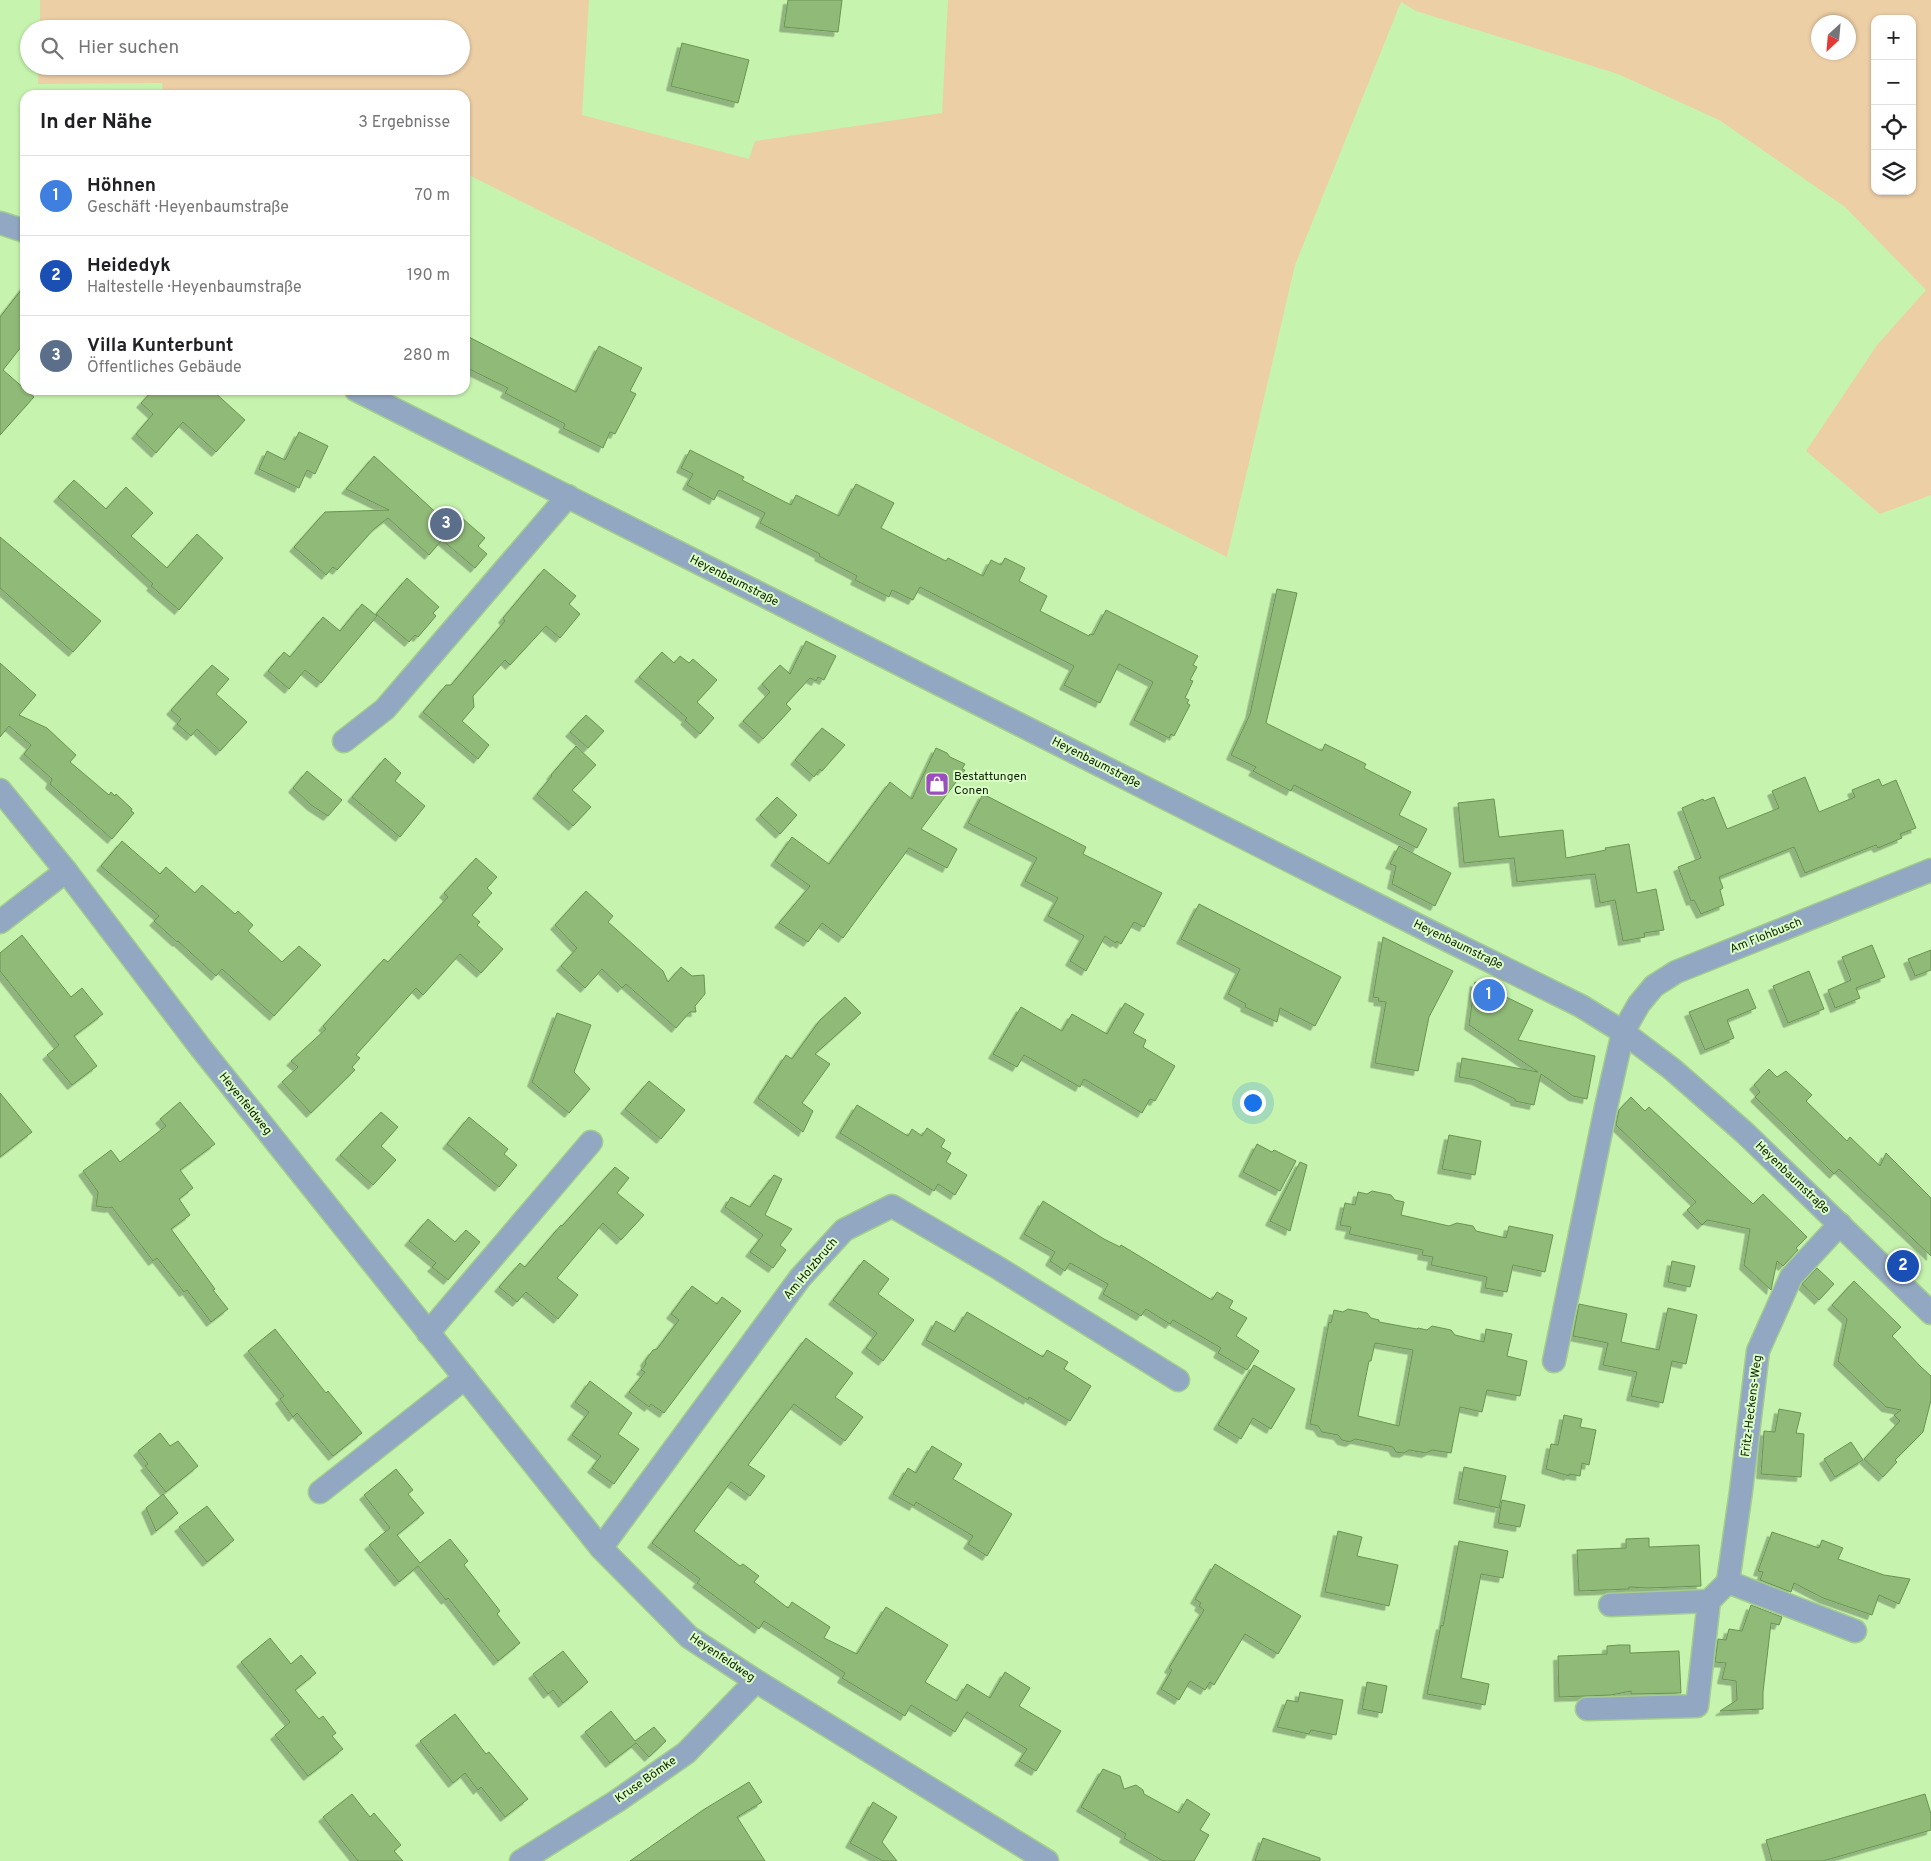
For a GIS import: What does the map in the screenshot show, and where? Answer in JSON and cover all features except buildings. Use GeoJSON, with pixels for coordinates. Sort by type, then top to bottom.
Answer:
{"type":"FeatureCollection","features":[{"type":"Feature","properties":{"kind":"street"},"geometry":{"type":"LineString","coordinates":[[0,224],[20,230]]}},
{"type":"Feature","properties":{"kind":"street","name":"Heyenbaumstraße"},"geometry":{"type":"LineString","coordinates":[[366,395],[1581,1006],[1623,1032],[1672,1069],[1745,1133],[1931,1312]]}},
{"type":"Feature","properties":{"kind":"street"},"geometry":{"type":"LineString","coordinates":[[344,741],[385,709],[568,496]]}},
{"type":"Feature","properties":{"kind":"street","name":"Heyenfeldweg"},"geometry":{"type":"LineString","coordinates":[[0,790],[66,871],[200,1047],[601,1548],[689,1637],[756,1681],[1047,1861]]}},
{"type":"Feature","properties":{"kind":"street","name":"Am Flohbusch"},"geometry":{"type":"LineString","coordinates":[[1623,1032],[1639,1004],[1654,986],[1676,972],[1931,870]]}},
{"type":"Feature","properties":{"kind":"street"},"geometry":{"type":"LineString","coordinates":[[0,922],[66,871]]}},
{"type":"Feature","properties":{"kind":"street"},"geometry":{"type":"LineString","coordinates":[[1554,1361],[1623,1032]]}},
{"type":"Feature","properties":{"kind":"street"},"geometry":{"type":"LineString","coordinates":[[428,1333],[591,1142]]}},
{"type":"Feature","properties":{"kind":"street","name":"Am Holzbruch"},"geometry":{"type":"LineString","coordinates":[[601,1548],[800,1278],[844,1230],[892,1206],[995,1266],[1178,1380]]}},
{"type":"Feature","properties":{"kind":"street","name":"Fritz-Heckens-Weg"},"geometry":{"type":"LineString","coordinates":[[1728,1582],[1758,1351],[1791,1277],[1840,1224]]}},
{"type":"Feature","properties":{"kind":"street"},"geometry":{"type":"LineString","coordinates":[[320,1492],[465,1378]]}},
{"type":"Feature","properties":{"kind":"street"},"geometry":{"type":"LineString","coordinates":[[1587,1709],[1697,1706],[1709,1601],[1728,1582],[1856,1631]]}},
{"type":"Feature","properties":{"kind":"street"},"geometry":{"type":"LineString","coordinates":[[1610,1605],[1709,1601]]}},
{"type":"Feature","properties":{"kind":"street","name":"Kruse Bömke"},"geometry":{"type":"LineString","coordinates":[[521,1861],[617,1801],[686,1753],[756,1681]]}},
{"type":"Feature","properties":{"kind":"shaded area"},"geometry":{"type":"Polygon","coordinates":[[[40,0],[589,0],[582,115],[749,159],[755,141],[942,113],[948,0],[1931,0],[1931,495],[1880,514],[1806,451],[1877,345],[1926,290],[1845,207],[1719,120],[1618,74],[1416,11],[1401,2],[1295,265],[1227,557],[470,176],[470,90],[163,90],[162,83],[38,84],[38,75],[470,75],[470,20],[40,20],[40,0]]]}},
{"type":"Feature","properties":{"kind":"place","name":"Villa Kunterbunt"},"geometry":{"type":"Point","coordinates":[446,524]}},
{"type":"Feature","properties":{"kind":"place","name":"Bestattungen Conen"},"geometry":{"type":"Point","coordinates":[937,784]}},
{"type":"Feature","properties":{"kind":"place","name":"Höhnen"},"geometry":{"type":"Point","coordinates":[1489,995]}},
{"type":"Feature","properties":{"kind":"place","name":"Heidedyk"},"geometry":{"type":"Point","coordinates":[1903,1266]}}]}
